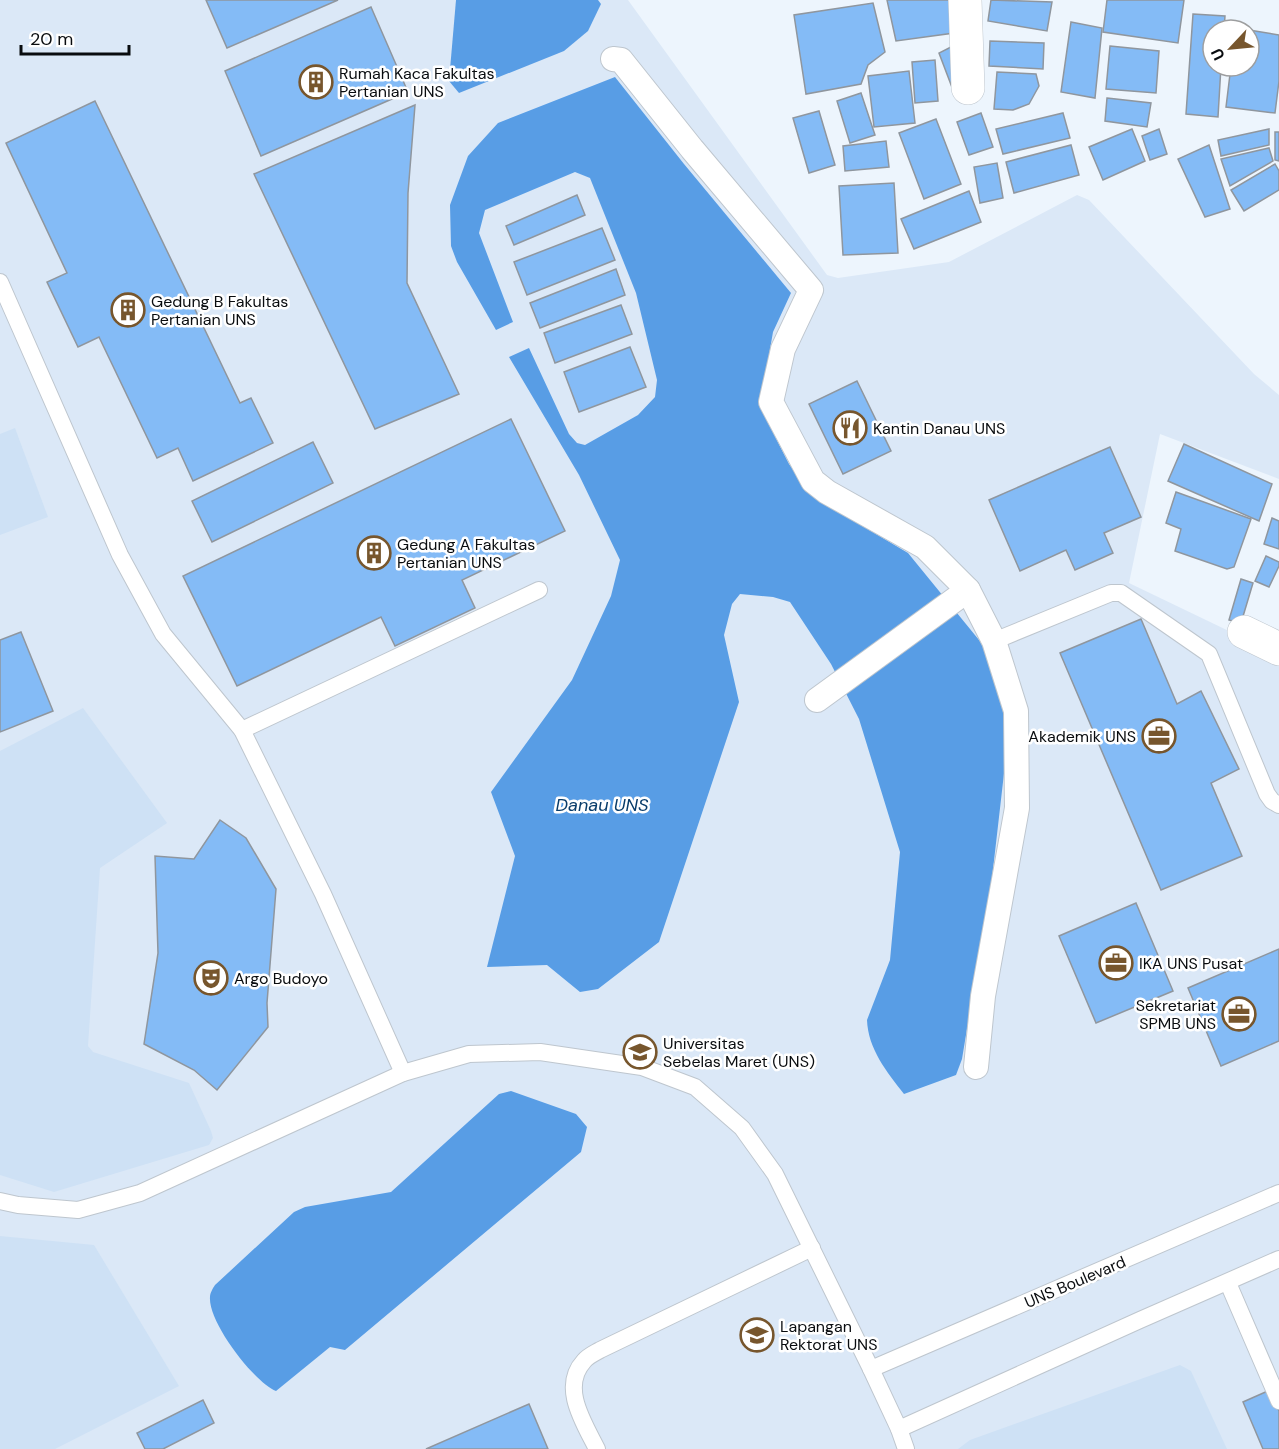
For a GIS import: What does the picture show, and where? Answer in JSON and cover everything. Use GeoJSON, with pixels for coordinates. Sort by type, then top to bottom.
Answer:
{"type":"FeatureCollection","features":[{"type":"Feature","properties":{"kind":"street"},"geometry":{"type":"LineString","coordinates":[[964,0],[968,88]]}},
{"type":"Feature","properties":{"kind":"street"},"geometry":{"type":"LineString","coordinates":[[613,59],[621,60],[692,149],[811,290],[783,349],[771,402],[813,481],[827,492],[925,547],[968,590],[994,641],[1016,711],[1017,808],[982,996],[976,1067]]}},
{"type":"Feature","properties":{"kind":"street"},"geometry":{"type":"LineString","coordinates":[[817,700],[968,590]]}},
{"type":"Feature","properties":{"kind":"street"},"geometry":{"type":"LineString","coordinates":[[1244,632],[1279,649]]}},
{"type":"Feature","properties":{"kind":"lane"},"geometry":{"type":"LineString","coordinates":[[0,282],[120,555],[162,634],[242,730],[323,894],[403,1073]]}},
{"type":"Feature","properties":{"kind":"lane"},"geometry":{"type":"LineString","coordinates":[[242,730],[539,590]]}},
{"type":"Feature","properties":{"kind":"lane"},"geometry":{"type":"LineString","coordinates":[[994,641],[1111,593],[1121,593],[1209,654],[1267,794],[1279,805]]}},
{"type":"Feature","properties":{"kind":"lane"},"geometry":{"type":"LineString","coordinates":[[0,1201],[18,1205],[78,1210],[141,1193],[403,1073],[469,1054],[540,1052],[642,1067],[695,1087],[742,1128],[775,1174],[871,1369],[906,1449]]}},
{"type":"Feature","properties":{"kind":"lane","name":"UNS Boulevard"},"geometry":{"type":"LineString","coordinates":[[871,1369],[1279,1193]]}},
{"type":"Feature","properties":{"kind":"lane"},"geometry":{"type":"LineString","coordinates":[[597,1449],[576,1407],[574,1378],[584,1360],[600,1350],[812,1248]]}},
{"type":"Feature","properties":{"kind":"lane"},"geometry":{"type":"LineString","coordinates":[[899,1429],[1279,1259]]}},
{"type":"Feature","properties":{"kind":"lane"},"geometry":{"type":"LineString","coordinates":[[1228,1283],[1279,1401]]}},
{"type":"Feature","properties":{"kind":"shaded area","name":"Universitas Sebelas Maret (UNS)"},"geometry":{"type":"Polygon","coordinates":[[[0,0],[628,0],[827,275],[838,278],[949,262],[1077,195],[1089,200],[1254,374],[1279,395],[1279,479],[1160,434],[1129,583],[1279,655],[1279,1449],[0,1449],[0,0]]]}},
{"type":"Feature","properties":{"kind":"shaded area"},"geometry":{"type":"Polygon","coordinates":[[[15,428],[48,517],[0,535],[0,434],[15,428]]]}},
{"type":"Feature","properties":{"kind":"shaded area"},"geometry":{"type":"Polygon","coordinates":[[[83,708],[167,823],[100,868],[88,1046],[93,1052],[189,1083],[213,1138],[209,1145],[54,1192],[0,1175],[0,751],[83,708]]]}},
{"type":"Feature","properties":{"kind":"shaded area"},"geometry":{"type":"Polygon","coordinates":[[[0,1236],[94,1245],[179,1386],[55,1449],[0,1449],[0,1236]]]}},
{"type":"Feature","properties":{"kind":"shaded area"},"geometry":{"type":"Polygon","coordinates":[[[1180,1365],[1191,1371],[1227,1449],[958,1449],[970,1440],[1180,1365]]]}},
{"type":"Feature","properties":{"kind":"water"},"geometry":{"type":"Polygon","coordinates":[[[456,0],[598,0],[601,4],[588,31],[564,51],[459,93],[449,81],[456,0]]]}},
{"type":"Feature","properties":{"kind":"water","name":"Danau UNS"},"geometry":{"type":"Polygon","coordinates":[[[615,77],[791,293],[773,332],[760,407],[789,464],[812,496],[908,553],[988,654],[1007,717],[1006,756],[992,878],[962,1059],[956,1075],[904,1094],[885,1069],[875,1050],[868,1031],[867,1020],[890,960],[900,852],[859,719],[831,664],[790,602],[773,597],[740,594],[732,604],[724,635],[739,702],[659,942],[598,989],[580,992],[547,965],[487,967],[515,856],[491,792],[572,680],[611,596],[620,560],[579,475],[509,357],[529,348],[569,434],[577,443],[585,445],[638,415],[655,397],[657,380],[636,293],[590,178],[575,172],[485,210],[479,233],[513,322],[496,330],[457,262],[451,246],[450,205],[468,156],[498,123],[615,77]]]}},
{"type":"Feature","properties":{"kind":"water"},"geometry":{"type":"Polygon","coordinates":[[[511,1091],[576,1114],[587,1127],[581,1152],[345,1350],[330,1347],[276,1391],[256,1376],[234,1350],[216,1321],[210,1297],[215,1285],[294,1212],[305,1207],[391,1192],[499,1094],[511,1091]]]}},
{"type":"Feature","properties":{"kind":"building"},"geometry":{"type":"Polygon","coordinates":[[[206,0],[338,0],[227,48],[206,0]]]}},
{"type":"Feature","properties":{"kind":"building"},"geometry":{"type":"Polygon","coordinates":[[[887,0],[953,0],[954,33],[896,41],[887,0]]]}},
{"type":"Feature","properties":{"kind":"building"},"geometry":{"type":"Polygon","coordinates":[[[991,0],[1052,2],[1047,31],[988,21],[991,0]]]}},
{"type":"Feature","properties":{"kind":"building"},"geometry":{"type":"Polygon","coordinates":[[[1107,0],[1184,0],[1178,43],[1103,32],[1107,0]]]}},
{"type":"Feature","properties":{"kind":"building"},"geometry":{"type":"Polygon","coordinates":[[[873,3],[885,52],[868,65],[861,84],[806,94],[794,15],[873,3]]]}},
{"type":"Feature","properties":{"kind":"building","name":"Rumah Kaca Fakultas Pertanian UNS"},"geometry":{"type":"Polygon","coordinates":[[[371,7],[408,92],[261,156],[225,71],[371,7]]]}},
{"type":"Feature","properties":{"kind":"building"},"geometry":{"type":"Polygon","coordinates":[[[1193,14],[1225,16],[1225,18],[1201,18],[1201,78],[1220,78],[1218,117],[1186,114],[1193,14]]]}},
{"type":"Feature","properties":{"kind":"building"},"geometry":{"type":"Polygon","coordinates":[[[1071,22],[1102,28],[1095,98],[1061,92],[1071,22]]]}},
{"type":"Feature","properties":{"kind":"building"},"geometry":{"type":"Polygon","coordinates":[[[1261,32],[1279,35],[1279,81],[1275,113],[1226,107],[1230,78],[1261,78],[1261,32]]]}},
{"type":"Feature","properties":{"kind":"building"},"geometry":{"type":"Polygon","coordinates":[[[990,41],[1044,43],[1043,69],[989,66],[990,41]]]}},
{"type":"Feature","properties":{"kind":"building"},"geometry":{"type":"Polygon","coordinates":[[[1110,46],[1159,51],[1156,93],[1106,89],[1110,46]]]}},
{"type":"Feature","properties":{"kind":"building"},"geometry":{"type":"Polygon","coordinates":[[[951,47],[953,90],[939,53],[951,47]]]}},
{"type":"Feature","properties":{"kind":"building"},"geometry":{"type":"Polygon","coordinates":[[[935,60],[938,101],[915,103],[912,62],[935,60]]]}},
{"type":"Feature","properties":{"kind":"building"},"geometry":{"type":"Polygon","coordinates":[[[909,71],[915,123],[874,127],[868,76],[909,71]]]}},
{"type":"Feature","properties":{"kind":"building"},"geometry":{"type":"Polygon","coordinates":[[[997,72],[1036,74],[1039,86],[1029,104],[1013,110],[994,109],[997,72]]]}},
{"type":"Feature","properties":{"kind":"building"},"geometry":{"type":"Polygon","coordinates":[[[861,93],[875,135],[850,143],[837,101],[861,93]]]}},
{"type":"Feature","properties":{"kind":"building"},"geometry":{"type":"Polygon","coordinates":[[[1107,98],[1151,103],[1147,127],[1105,121],[1107,98]]]}},
{"type":"Feature","properties":{"kind":"building","name":"Gedung B Fakultas Pertanian UNS"},"geometry":{"type":"Polygon","coordinates":[[[95,101],[240,403],[251,398],[273,443],[193,481],[178,448],[157,458],[99,337],[78,347],[47,282],[67,273],[6,143],[95,101]]]}},
{"type":"Feature","properties":{"kind":"building"},"geometry":{"type":"Polygon","coordinates":[[[415,105],[408,193],[407,283],[459,394],[375,429],[254,174],[415,105]]]}},
{"type":"Feature","properties":{"kind":"building"},"geometry":{"type":"Polygon","coordinates":[[[819,111],[835,165],[809,173],[793,118],[819,111]]]}},
{"type":"Feature","properties":{"kind":"building"},"geometry":{"type":"Polygon","coordinates":[[[981,113],[993,147],[969,155],[957,122],[981,113]]]}},
{"type":"Feature","properties":{"kind":"building"},"geometry":{"type":"Polygon","coordinates":[[[1063,113],[1070,138],[1003,154],[996,129],[1063,113]]]}},
{"type":"Feature","properties":{"kind":"building"},"geometry":{"type":"Polygon","coordinates":[[[936,119],[961,184],[924,199],[899,133],[936,119]]]}},
{"type":"Feature","properties":{"kind":"building"},"geometry":{"type":"Polygon","coordinates":[[[1132,129],[1145,161],[1103,180],[1089,147],[1132,129]]]}},
{"type":"Feature","properties":{"kind":"building"},"geometry":{"type":"Polygon","coordinates":[[[1159,129],[1167,154],[1150,160],[1142,136],[1159,129]]]}},
{"type":"Feature","properties":{"kind":"building"},"geometry":{"type":"Polygon","coordinates":[[[1269,129],[1269,145],[1221,156],[1218,140],[1269,129]]]}},
{"type":"Feature","properties":{"kind":"building"},"geometry":{"type":"Polygon","coordinates":[[[1275,132],[1279,132],[1279,161],[1275,160],[1275,132]]]}},
{"type":"Feature","properties":{"kind":"building"},"geometry":{"type":"Polygon","coordinates":[[[886,141],[889,167],[845,171],[843,146],[886,141]]]}},
{"type":"Feature","properties":{"kind":"building"},"geometry":{"type":"Polygon","coordinates":[[[1071,145],[1079,175],[1014,193],[1006,162],[1071,145]]]}},
{"type":"Feature","properties":{"kind":"building"},"geometry":{"type":"Polygon","coordinates":[[[1209,145],[1230,209],[1205,217],[1178,159],[1209,145]]]}},
{"type":"Feature","properties":{"kind":"building"},"geometry":{"type":"Polygon","coordinates":[[[1269,148],[1273,161],[1230,186],[1221,159],[1269,148]]]}},
{"type":"Feature","properties":{"kind":"building"},"geometry":{"type":"Polygon","coordinates":[[[997,163],[1003,198],[980,203],[974,167],[997,163]]]}},
{"type":"Feature","properties":{"kind":"building"},"geometry":{"type":"Polygon","coordinates":[[[1275,164],[1279,171],[1279,190],[1244,211],[1231,190],[1275,164]]]}},
{"type":"Feature","properties":{"kind":"building"},"geometry":{"type":"Polygon","coordinates":[[[894,183],[898,253],[843,255],[839,186],[894,183]]]}},
{"type":"Feature","properties":{"kind":"building"},"geometry":{"type":"Polygon","coordinates":[[[969,191],[981,222],[914,249],[901,219],[969,191]]]}},
{"type":"Feature","properties":{"kind":"building"},"geometry":{"type":"Polygon","coordinates":[[[577,195],[585,215],[514,245],[506,226],[577,195]]]}},
{"type":"Feature","properties":{"kind":"building"},"geometry":{"type":"Polygon","coordinates":[[[602,228],[615,260],[527,295],[514,262],[602,228]]]}},
{"type":"Feature","properties":{"kind":"building"},"geometry":{"type":"Polygon","coordinates":[[[616,269],[625,295],[540,328],[530,303],[616,269]]]}},
{"type":"Feature","properties":{"kind":"building"},"geometry":{"type":"Polygon","coordinates":[[[621,305],[632,334],[555,363],[544,333],[621,305]]]}},
{"type":"Feature","properties":{"kind":"building"},"geometry":{"type":"Polygon","coordinates":[[[630,347],[646,387],[579,412],[564,372],[630,347]]]}},
{"type":"Feature","properties":{"kind":"building","name":"Kantin Danau UNS"},"geometry":{"type":"Polygon","coordinates":[[[857,381],[891,451],[843,474],[809,404],[857,381]]]}},
{"type":"Feature","properties":{"kind":"building","name":"Gedung A Fakultas Pertanian UNS"},"geometry":{"type":"Polygon","coordinates":[[[511,419],[565,531],[462,580],[475,608],[395,646],[381,617],[237,686],[183,576],[511,419]]]}},
{"type":"Feature","properties":{"kind":"building"},"geometry":{"type":"Polygon","coordinates":[[[313,442],[333,483],[212,542],[192,501],[313,442]]]}},
{"type":"Feature","properties":{"kind":"building"},"geometry":{"type":"Polygon","coordinates":[[[1184,444],[1272,484],[1259,521],[1168,481],[1184,444]]]}},
{"type":"Feature","properties":{"kind":"building"},"geometry":{"type":"Polygon","coordinates":[[[1110,447],[1141,517],[1104,533],[1113,553],[1075,570],[1066,550],[1020,571],[989,500],[1110,447]]]}},
{"type":"Feature","properties":{"kind":"building"},"geometry":{"type":"Polygon","coordinates":[[[1176,492],[1251,519],[1234,567],[1227,569],[1175,551],[1181,529],[1166,523],[1176,492]]]}},
{"type":"Feature","properties":{"kind":"building"},"geometry":{"type":"Polygon","coordinates":[[[1272,518],[1279,521],[1279,549],[1264,544],[1272,518]]]}},
{"type":"Feature","properties":{"kind":"building"},"geometry":{"type":"Polygon","coordinates":[[[1266,556],[1279,562],[1269,587],[1255,581],[1266,556]]]}},
{"type":"Feature","properties":{"kind":"building"},"geometry":{"type":"Polygon","coordinates":[[[1241,579],[1253,583],[1241,623],[1229,620],[1241,579]]]}},
{"type":"Feature","properties":{"kind":"building","name":"Akademik UNS"},"geometry":{"type":"Polygon","coordinates":[[[1141,619],[1177,704],[1201,691],[1239,769],[1211,783],[1242,856],[1161,890],[1060,653],[1141,619]]]}},
{"type":"Feature","properties":{"kind":"building"},"geometry":{"type":"Polygon","coordinates":[[[21,632],[53,711],[0,732],[0,640],[21,632]]]}},
{"type":"Feature","properties":{"kind":"building","name":"Argo Budoyo"},"geometry":{"type":"Polygon","coordinates":[[[220,820],[246,838],[276,889],[267,1003],[268,1027],[217,1090],[194,1070],[144,1044],[158,953],[155,856],[194,859],[220,820]]]}},
{"type":"Feature","properties":{"kind":"building","name":"IKA UNS Pusat"},"geometry":{"type":"Polygon","coordinates":[[[1136,903],[1173,991],[1096,1023],[1059,936],[1136,903]]]}},
{"type":"Feature","properties":{"kind":"building","name":"Sekretariat SPMB UNS"},"geometry":{"type":"Polygon","coordinates":[[[1279,949],[1279,1041],[1221,1066],[1188,988],[1279,949]]]}},
{"type":"Feature","properties":{"kind":"building"},"geometry":{"type":"Polygon","coordinates":[[[1270,1390],[1279,1411],[1279,1449],[1263,1449],[1243,1402],[1270,1390]]]}},
{"type":"Feature","properties":{"kind":"building"},"geometry":{"type":"Polygon","coordinates":[[[203,1400],[214,1423],[163,1449],[145,1449],[137,1433],[203,1400]]]}},
{"type":"Feature","properties":{"kind":"building"},"geometry":{"type":"Polygon","coordinates":[[[529,1404],[548,1449],[426,1449],[529,1404]]]}},
{"type":"Feature","properties":{"kind":"place","name":"Rumah Kaca Fakultas Pertanian UNS"},"geometry":{"type":"Point","coordinates":[316,82]}},
{"type":"Feature","properties":{"kind":"place","name":"Gedung B Fakultas Pertanian UNS"},"geometry":{"type":"Point","coordinates":[128,310]}},
{"type":"Feature","properties":{"kind":"place","name":"Kantin Danau UNS"},"geometry":{"type":"Point","coordinates":[850,428]}},
{"type":"Feature","properties":{"kind":"place","name":"Gedung A Fakultas Pertanian UNS"},"geometry":{"type":"Point","coordinates":[374,553]}},
{"type":"Feature","properties":{"kind":"place","name":"Akademik UNS"},"geometry":{"type":"Point","coordinates":[1159,736]}},
{"type":"Feature","properties":{"kind":"place","name":"IKA UNS Pusat"},"geometry":{"type":"Point","coordinates":[1116,963]}},
{"type":"Feature","properties":{"kind":"place","name":"Argo Budoyo"},"geometry":{"type":"Point","coordinates":[211,978]}},
{"type":"Feature","properties":{"kind":"place","name":"Sekretariat SPMB UNS"},"geometry":{"type":"Point","coordinates":[1239,1014]}},
{"type":"Feature","properties":{"kind":"place","name":"Universitas Sebelas Maret (UNS)"},"geometry":{"type":"Point","coordinates":[640,1052]}},
{"type":"Feature","properties":{"kind":"place","name":"Lapangan Rektorat UNS"},"geometry":{"type":"Point","coordinates":[757,1335]}}]}
